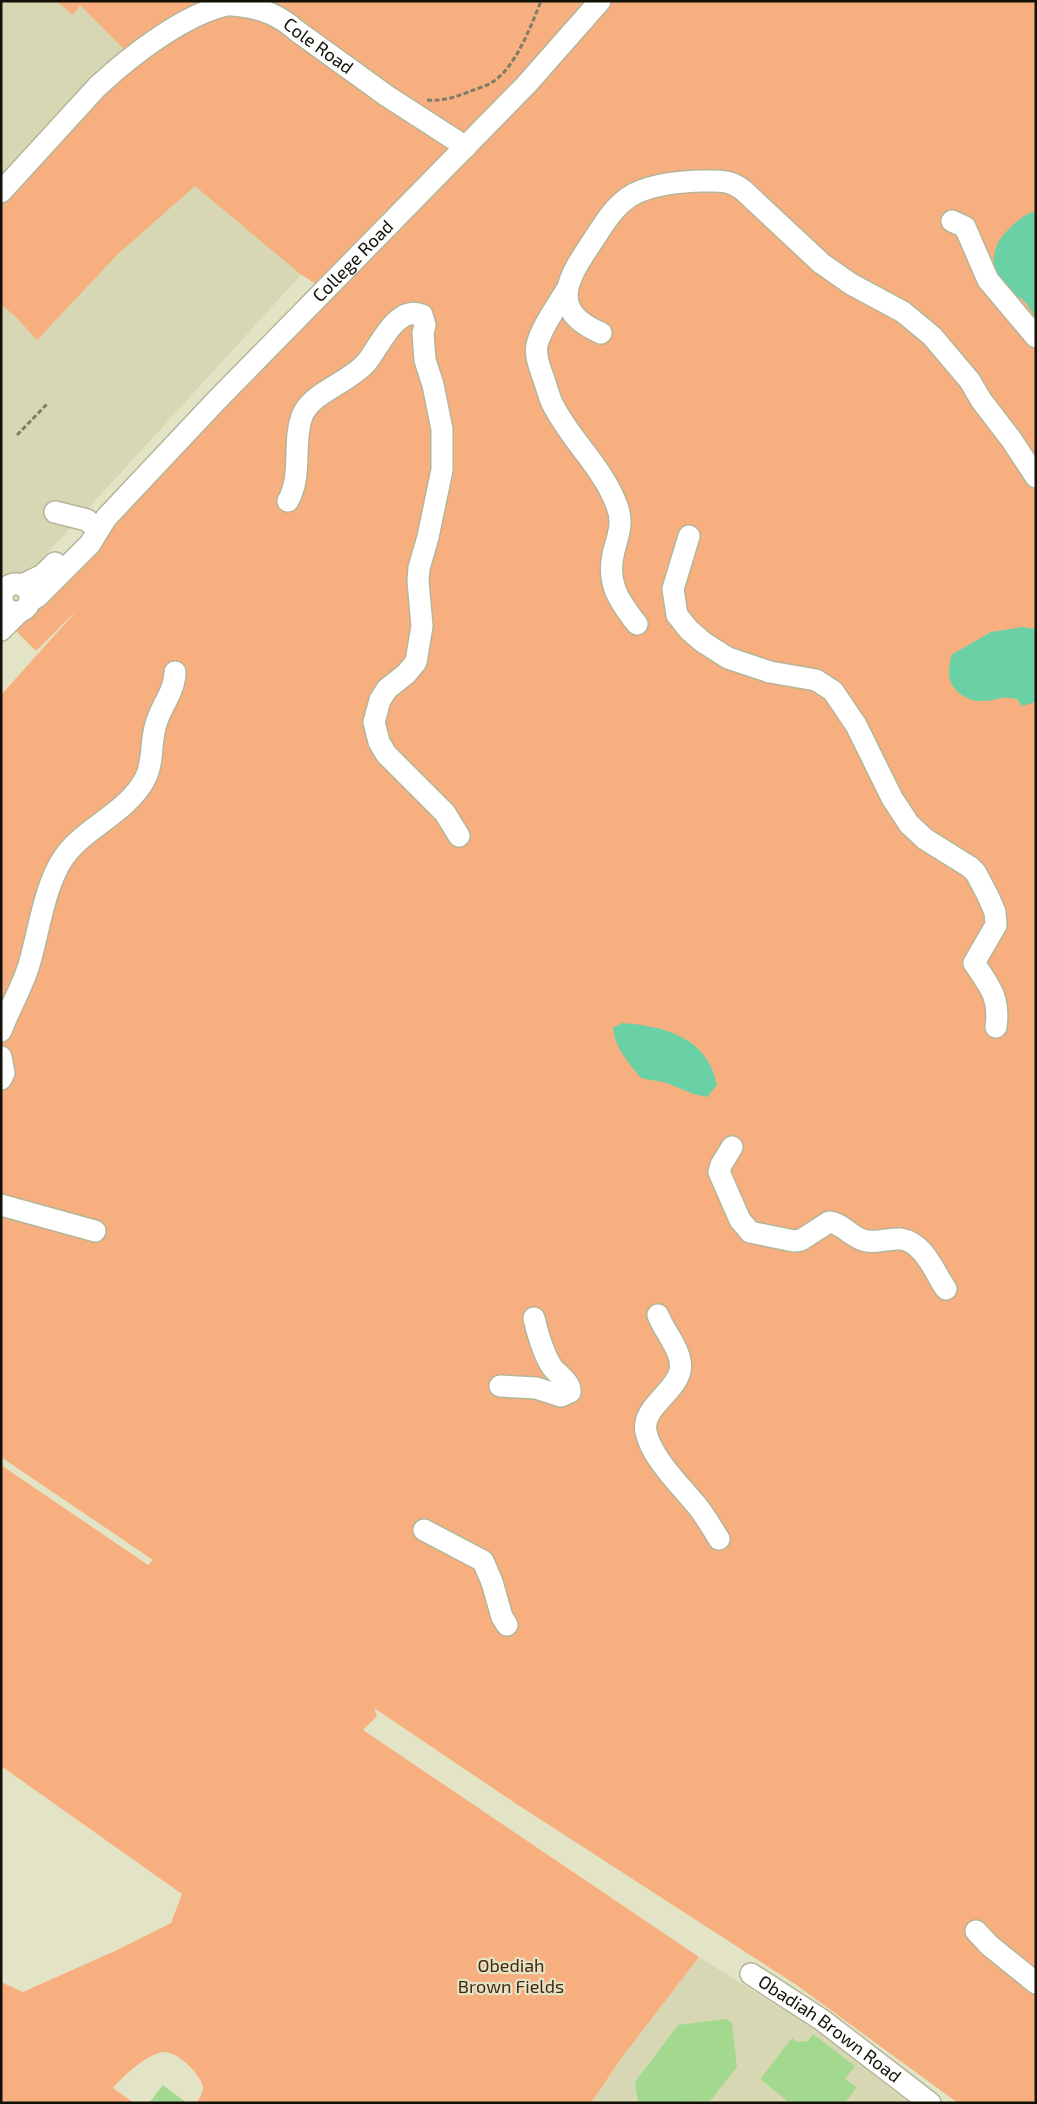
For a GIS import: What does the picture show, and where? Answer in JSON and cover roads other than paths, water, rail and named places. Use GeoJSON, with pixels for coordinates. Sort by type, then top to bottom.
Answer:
{"type":"FeatureCollection","features":[{"type":"Feature","properties":{"kind":"street","name":"College Road"},"geometry":{"type":"LineString","coordinates":[[1,630],[10,596],[37,597],[90,544],[99,525],[216,401],[526,85],[600,1]]}},
{"type":"Feature","properties":{"kind":"street","name":"Cole Road"},"geometry":{"type":"LineString","coordinates":[[1,192],[97,87],[125,63],[209,6],[228,5],[256,8],[284,20],[387,96],[466,147]]}},
{"type":"Feature","properties":{"kind":"street"},"geometry":{"type":"LineString","coordinates":[[676,183],[689,166]]}},
{"type":"Feature","properties":{"kind":"street"},"geometry":{"type":"LineString","coordinates":[[637,624],[615,593],[612,580],[614,550],[621,520],[618,507],[596,468],[552,403],[537,360],[537,343],[566,291],[574,269],[615,208],[634,194],[676,183],[732,182],[821,263],[858,288],[903,312],[937,342],[970,381],[981,400],[1011,439],[1036,477]]}},
{"type":"Feature","properties":{"kind":"street"},"geometry":{"type":"LineString","coordinates":[[952,221],[964,228],[988,280],[1036,337]]}},
{"type":"Feature","properties":{"kind":"street"},"geometry":{"type":"LineString","coordinates":[[566,291],[570,309],[578,319],[601,334]]}},
{"type":"Feature","properties":{"kind":"street"},"geometry":{"type":"LineString","coordinates":[[288,501],[297,474],[296,453],[300,426],[308,404],[358,372],[372,356],[385,334],[402,317],[410,313],[422,315],[425,325],[423,333],[425,360],[434,385],[442,429],[442,470],[419,568],[418,581],[422,626],[416,662],[406,674],[386,689],[380,700],[374,722],[379,742],[386,754],[445,813],[458,836]]}},
{"type":"Feature","properties":{"kind":"street"},"geometry":{"type":"LineString","coordinates":[[55,512],[99,525]]}},
{"type":"Feature","properties":{"kind":"street"},"geometry":{"type":"LineString","coordinates":[[689,536],[673,589],[677,615],[689,630],[714,650],[728,658],[770,672],[816,680],[833,691],[856,725],[892,798],[909,824],[925,839],[976,873],[995,912],[996,925],[974,963],[997,1002],[996,1027]]}},
{"type":"Feature","properties":{"kind":"street"},"geometry":{"type":"LineString","coordinates":[[1,1031],[28,967],[45,902],[57,870],[73,845],[122,807],[142,784],[149,768],[156,722],[175,684],[175,672]]}},
{"type":"Feature","properties":{"kind":"street"},"geometry":{"type":"LineString","coordinates":[[1,1058],[4,1073],[1,1079]]}},
{"type":"Feature","properties":{"kind":"street"},"geometry":{"type":"LineString","coordinates":[[732,1147],[719,1172],[740,1220],[750,1232],[794,1241],[801,1240],[829,1222],[835,1222],[864,1240],[901,1240],[911,1243],[923,1252],[946,1289]]}},
{"type":"Feature","properties":{"kind":"street"},"geometry":{"type":"LineString","coordinates":[[1,1205],[95,1231]]}},
{"type":"Feature","properties":{"kind":"street"},"geometry":{"type":"LineString","coordinates":[[658,1315],[680,1360],[680,1371],[651,1413],[646,1422],[646,1431],[652,1448],[707,1520],[719,1539]]}},
{"type":"Feature","properties":{"kind":"street"},"geometry":{"type":"LineString","coordinates":[[500,1386],[536,1388],[561,1396],[570,1392],[568,1384],[551,1365],[534,1318]]}},
{"type":"Feature","properties":{"kind":"street"},"geometry":{"type":"LineString","coordinates":[[424,1530],[483,1561],[492,1582],[502,1617],[507,1625]]}},
{"type":"Feature","properties":{"kind":"street"},"geometry":{"type":"LineString","coordinates":[[976,1931],[988,1945],[1036,1983]]}},
{"type":"Feature","properties":{"kind":"street","name":"Obadiah Brown Road"},"geometry":{"type":"LineString","coordinates":[[751,1974],[822,2020],[930,2103]]}},
{"type":"Feature","properties":{"kind":"park label","name":"Obediah Brown Fields"},"geometry":{"type":"Point","coordinates":[511,1976]}}]}
